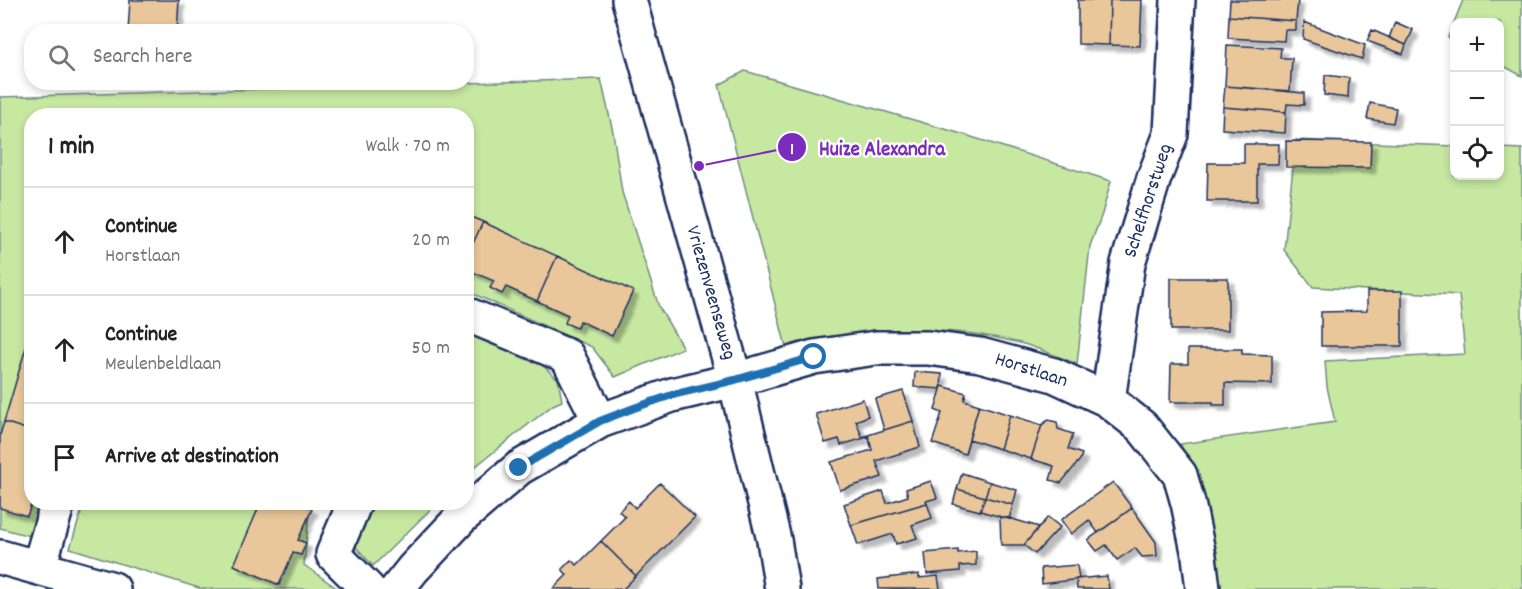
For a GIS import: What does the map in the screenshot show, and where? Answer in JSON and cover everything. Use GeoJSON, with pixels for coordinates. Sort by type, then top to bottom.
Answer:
{"type":"FeatureCollection","features":[{"type":"Feature","properties":{"kind":"street","name":"Vriezenveenseweg"},"geometry":{"type":"LineString","coordinates":[[629,0],[735,380],[774,540],[782,589]]}},
{"type":"Feature","properties":{"kind":"street","name":"Schelfhorstweg"},"geometry":{"type":"LineString","coordinates":[[1108,400],[1128,263],[1171,134],[1178,0]]}},
{"type":"Feature","properties":{"kind":"street"},"geometry":{"type":"LineString","coordinates":[[474,317],[567,356],[600,421]]}},
{"type":"Feature","properties":{"kind":"street","name":"Horstlaan"},"geometry":{"type":"LineString","coordinates":[[474,507],[519,468],[600,421],[672,395],[814,357],[876,348],[928,348],[980,355],[1054,375],[1108,400],[1142,427],[1180,475],[1199,556],[1203,589]]}},
{"type":"Feature","properties":{"kind":"street"},"geometry":{"type":"LineString","coordinates":[[53,510],[16,569],[113,589]]}},
{"type":"Feature","properties":{"kind":"street"},"geometry":{"type":"LineString","coordinates":[[352,510],[333,554],[368,589]]}},
{"type":"Feature","properties":{"kind":"street","name":"Horstlaan"},"geometry":{"type":"LineString","coordinates":[[397,589],[413,569],[470,510]]}},
{"type":"Feature","properties":{"kind":"green space"},"geometry":{"type":"Polygon","coordinates":[[[1463,0],[1522,0],[1522,76],[1504,66],[1504,18],[1456,18],[1463,0]]]}},
{"type":"Feature","properties":{"kind":"green space"},"geometry":{"type":"Polygon","coordinates":[[[745,71],[962,134],[1111,181],[1090,246],[1077,364],[1020,343],[962,332],[874,333],[786,347],[719,85],[745,71]]]}},
{"type":"Feature","properties":{"kind":"green space"},"geometry":{"type":"Polygon","coordinates":[[[601,79],[613,132],[622,192],[659,307],[683,348],[615,377],[592,347],[474,294],[474,108],[24,108],[24,510],[46,510],[37,538],[0,528],[0,97],[234,90],[474,90],[474,83],[601,79]]]}},
{"type":"Feature","properties":{"kind":"green space"},"geometry":{"type":"Polygon","coordinates":[[[1296,140],[1450,146],[1450,180],[1504,180],[1504,148],[1522,149],[1522,589],[1219,589],[1208,514],[1197,478],[1180,444],[1335,422],[1327,387],[1325,361],[1465,354],[1459,295],[1313,287],[1284,250],[1296,140]]]}},
{"type":"Feature","properties":{"kind":"green space"},"geometry":{"type":"Polygon","coordinates":[[[474,333],[528,353],[558,379],[562,401],[553,405],[474,467],[474,333]]]}},
{"type":"Feature","properties":{"kind":"green space"},"geometry":{"type":"Polygon","coordinates":[[[82,510],[309,510],[304,565],[338,589],[202,589],[70,548],[82,510]]]}},
{"type":"Feature","properties":{"kind":"green space"},"geometry":{"type":"Polygon","coordinates":[[[371,510],[430,510],[373,566],[355,546],[371,510]]]}},
{"type":"Feature","properties":{"kind":"building"},"geometry":{"type":"Polygon","coordinates":[[[130,0],[179,0],[178,24],[128,24],[130,0]]]}},
{"type":"Feature","properties":{"kind":"building"},"geometry":{"type":"Polygon","coordinates":[[[1078,0],[1110,0],[1109,45],[1078,44],[1078,0]]]}},
{"type":"Feature","properties":{"kind":"building"},"geometry":{"type":"Polygon","coordinates":[[[1110,0],[1142,0],[1140,46],[1109,45],[1110,0]]]}},
{"type":"Feature","properties":{"kind":"building"},"geometry":{"type":"Polygon","coordinates":[[[1230,0],[1298,0],[1296,21],[1229,16],[1230,0]]]}},
{"type":"Feature","properties":{"kind":"building"},"geometry":{"type":"Polygon","coordinates":[[[1229,16],[1296,21],[1296,30],[1285,30],[1284,41],[1228,38],[1229,16]]]}},
{"type":"Feature","properties":{"kind":"building"},"geometry":{"type":"Polygon","coordinates":[[[1304,22],[1365,45],[1362,59],[1303,39],[1304,22]]]}},
{"type":"Feature","properties":{"kind":"building"},"geometry":{"type":"Polygon","coordinates":[[[1395,22],[1413,30],[1406,45],[1389,38],[1395,22]]]}},
{"type":"Feature","properties":{"kind":"building"},"geometry":{"type":"Polygon","coordinates":[[[1372,30],[1406,45],[1403,54],[1367,41],[1372,30]]]}},
{"type":"Feature","properties":{"kind":"building"},"geometry":{"type":"Polygon","coordinates":[[[1227,45],[1281,48],[1280,58],[1292,58],[1290,91],[1225,86],[1227,45]]]}},
{"type":"Feature","properties":{"kind":"building"},"geometry":{"type":"Polygon","coordinates":[[[1325,75],[1349,78],[1348,98],[1324,95],[1325,75]]]}},
{"type":"Feature","properties":{"kind":"building"},"geometry":{"type":"Polygon","coordinates":[[[1225,86],[1304,93],[1304,105],[1287,104],[1286,112],[1223,107],[1225,86]]]}},
{"type":"Feature","properties":{"kind":"building"},"geometry":{"type":"Polygon","coordinates":[[[1370,103],[1396,108],[1393,123],[1367,119],[1370,103]]]}},
{"type":"Feature","properties":{"kind":"building"},"geometry":{"type":"Polygon","coordinates":[[[1223,107],[1286,112],[1285,133],[1222,129],[1223,107]]]}},
{"type":"Feature","properties":{"kind":"building"},"geometry":{"type":"Polygon","coordinates":[[[1286,141],[1371,142],[1370,168],[1286,167],[1286,141]]]}},
{"type":"Feature","properties":{"kind":"building"},"geometry":{"type":"Polygon","coordinates":[[[1244,144],[1279,144],[1278,164],[1257,164],[1257,201],[1207,201],[1208,163],[1244,163],[1244,144]]]}},
{"type":"Feature","properties":{"kind":"building"},"geometry":{"type":"Polygon","coordinates":[[[474,218],[483,222],[474,241],[474,218]]]}},
{"type":"Feature","properties":{"kind":"building"},"geometry":{"type":"Polygon","coordinates":[[[483,222],[557,256],[537,301],[506,287],[502,294],[490,288],[494,281],[474,272],[474,241],[483,222]]]}},
{"type":"Feature","properties":{"kind":"building"},"geometry":{"type":"Polygon","coordinates":[[[557,256],[633,291],[612,336],[580,321],[577,328],[565,323],[568,315],[537,301],[557,256]]]}},
{"type":"Feature","properties":{"kind":"building"},"geometry":{"type":"Polygon","coordinates":[[[1171,278],[1228,278],[1228,330],[1171,330],[1171,278]]]}},
{"type":"Feature","properties":{"kind":"building"},"geometry":{"type":"Polygon","coordinates":[[[1367,291],[1402,291],[1402,346],[1321,346],[1321,312],[1367,311],[1367,291]]]}},
{"type":"Feature","properties":{"kind":"building"},"geometry":{"type":"Polygon","coordinates":[[[1188,349],[1242,349],[1242,354],[1272,355],[1272,384],[1225,383],[1225,405],[1213,405],[1213,402],[1170,402],[1171,364],[1188,364],[1188,349]]]}},
{"type":"Feature","properties":{"kind":"building"},"geometry":{"type":"Polygon","coordinates":[[[24,354],[24,428],[4,422],[24,354]]]}},
{"type":"Feature","properties":{"kind":"building"},"geometry":{"type":"Polygon","coordinates":[[[915,372],[942,374],[941,389],[914,387],[915,372]]]}},
{"type":"Feature","properties":{"kind":"building"},"geometry":{"type":"Polygon","coordinates":[[[942,386],[966,393],[964,400],[979,405],[965,454],[932,443],[942,413],[935,410],[942,386]]]}},
{"type":"Feature","properties":{"kind":"building"},"geometry":{"type":"Polygon","coordinates":[[[903,391],[913,421],[884,430],[875,399],[903,391]]]}},
{"type":"Feature","properties":{"kind":"building"},"geometry":{"type":"Polygon","coordinates":[[[863,399],[868,416],[856,421],[862,437],[868,435],[868,437],[841,445],[839,439],[825,443],[816,414],[863,399]]]}},
{"type":"Feature","properties":{"kind":"building"},"geometry":{"type":"Polygon","coordinates":[[[979,405],[1010,415],[1000,449],[969,439],[979,405]]]}},
{"type":"Feature","properties":{"kind":"building"},"geometry":{"type":"Polygon","coordinates":[[[1010,415],[1042,425],[1031,459],[1000,449],[1010,415]]]}},
{"type":"Feature","properties":{"kind":"building"},"geometry":{"type":"Polygon","coordinates":[[[1048,420],[1057,422],[1058,429],[1073,434],[1068,449],[1082,454],[1080,460],[1061,483],[1050,480],[1054,466],[1031,459],[1042,425],[1048,420]]]}},
{"type":"Feature","properties":{"kind":"building"},"geometry":{"type":"Polygon","coordinates":[[[913,421],[920,447],[876,461],[882,477],[840,490],[831,462],[872,450],[868,435],[913,421]]]}},
{"type":"Feature","properties":{"kind":"building"},"geometry":{"type":"Polygon","coordinates":[[[4,422],[24,428],[24,510],[29,510],[27,516],[0,508],[0,435],[4,422]]]}},
{"type":"Feature","properties":{"kind":"building"},"geometry":{"type":"Polygon","coordinates":[[[962,473],[990,482],[985,497],[957,489],[962,473]]]}},
{"type":"Feature","properties":{"kind":"building"},"geometry":{"type":"Polygon","coordinates":[[[931,481],[937,498],[851,525],[844,504],[883,491],[887,503],[908,496],[906,489],[931,481]]]}},
{"type":"Feature","properties":{"kind":"building"},"geometry":{"type":"Polygon","coordinates":[[[990,482],[1017,490],[1013,505],[985,497],[990,482]]]}},
{"type":"Feature","properties":{"kind":"building"},"geometry":{"type":"Polygon","coordinates":[[[1113,482],[1132,508],[1098,533],[1089,520],[1071,534],[1061,520],[1113,482]]]}},
{"type":"Feature","properties":{"kind":"building"},"geometry":{"type":"Polygon","coordinates":[[[660,483],[695,517],[636,576],[601,541],[625,517],[619,511],[629,501],[635,508],[660,483]]]}},
{"type":"Feature","properties":{"kind":"building"},"geometry":{"type":"Polygon","coordinates":[[[957,489],[985,497],[980,511],[953,504],[957,489]]]}},
{"type":"Feature","properties":{"kind":"building"},"geometry":{"type":"Polygon","coordinates":[[[985,497],[1013,505],[1009,519],[980,511],[985,497]]]}},
{"type":"Feature","properties":{"kind":"building"},"geometry":{"type":"Polygon","coordinates":[[[927,503],[932,518],[912,525],[917,538],[896,544],[893,534],[858,545],[851,525],[927,503]]]}},
{"type":"Feature","properties":{"kind":"building"},"geometry":{"type":"Polygon","coordinates":[[[1132,508],[1156,542],[1157,556],[1142,557],[1135,548],[1117,560],[1106,545],[1097,551],[1088,540],[1132,508]]]}},
{"type":"Feature","properties":{"kind":"building"},"geometry":{"type":"Polygon","coordinates":[[[258,510],[312,510],[298,540],[306,543],[301,555],[293,553],[279,585],[234,565],[258,510]]]}},
{"type":"Feature","properties":{"kind":"building"},"geometry":{"type":"Polygon","coordinates":[[[1000,517],[1039,527],[1024,545],[1001,545],[1000,517]]]}},
{"type":"Feature","properties":{"kind":"building"},"geometry":{"type":"Polygon","coordinates":[[[1048,517],[1060,527],[1035,554],[1024,545],[1048,517]]]}},
{"type":"Feature","properties":{"kind":"building"},"geometry":{"type":"Polygon","coordinates":[[[601,541],[636,576],[623,589],[553,589],[567,575],[562,569],[571,560],[577,565],[601,541]]]}},
{"type":"Feature","properties":{"kind":"building"},"geometry":{"type":"Polygon","coordinates":[[[958,550],[958,553],[976,551],[976,565],[960,566],[960,571],[927,574],[925,553],[958,550]]]}},
{"type":"Feature","properties":{"kind":"building"},"geometry":{"type":"Polygon","coordinates":[[[1077,565],[1079,579],[1042,584],[1041,568],[1077,565]]]}},
{"type":"Feature","properties":{"kind":"building"},"geometry":{"type":"Polygon","coordinates":[[[919,574],[919,578],[938,576],[940,589],[879,589],[878,579],[919,574]]]}},
{"type":"Feature","properties":{"kind":"building"},"geometry":{"type":"Polygon","coordinates":[[[1107,576],[1109,589],[1077,589],[1076,579],[1107,576]]]}},
{"type":"Feature","properties":{"kind":"place","name":"Huize Alexandra"},"geometry":{"type":"Point","coordinates":[699,166]}},
{"type":"Feature","properties":{"kind":"route"},"geometry":{"type":"LineString","coordinates":[[519,468],[600,421],[634,408],[672,395],[814,357]]}}]}
